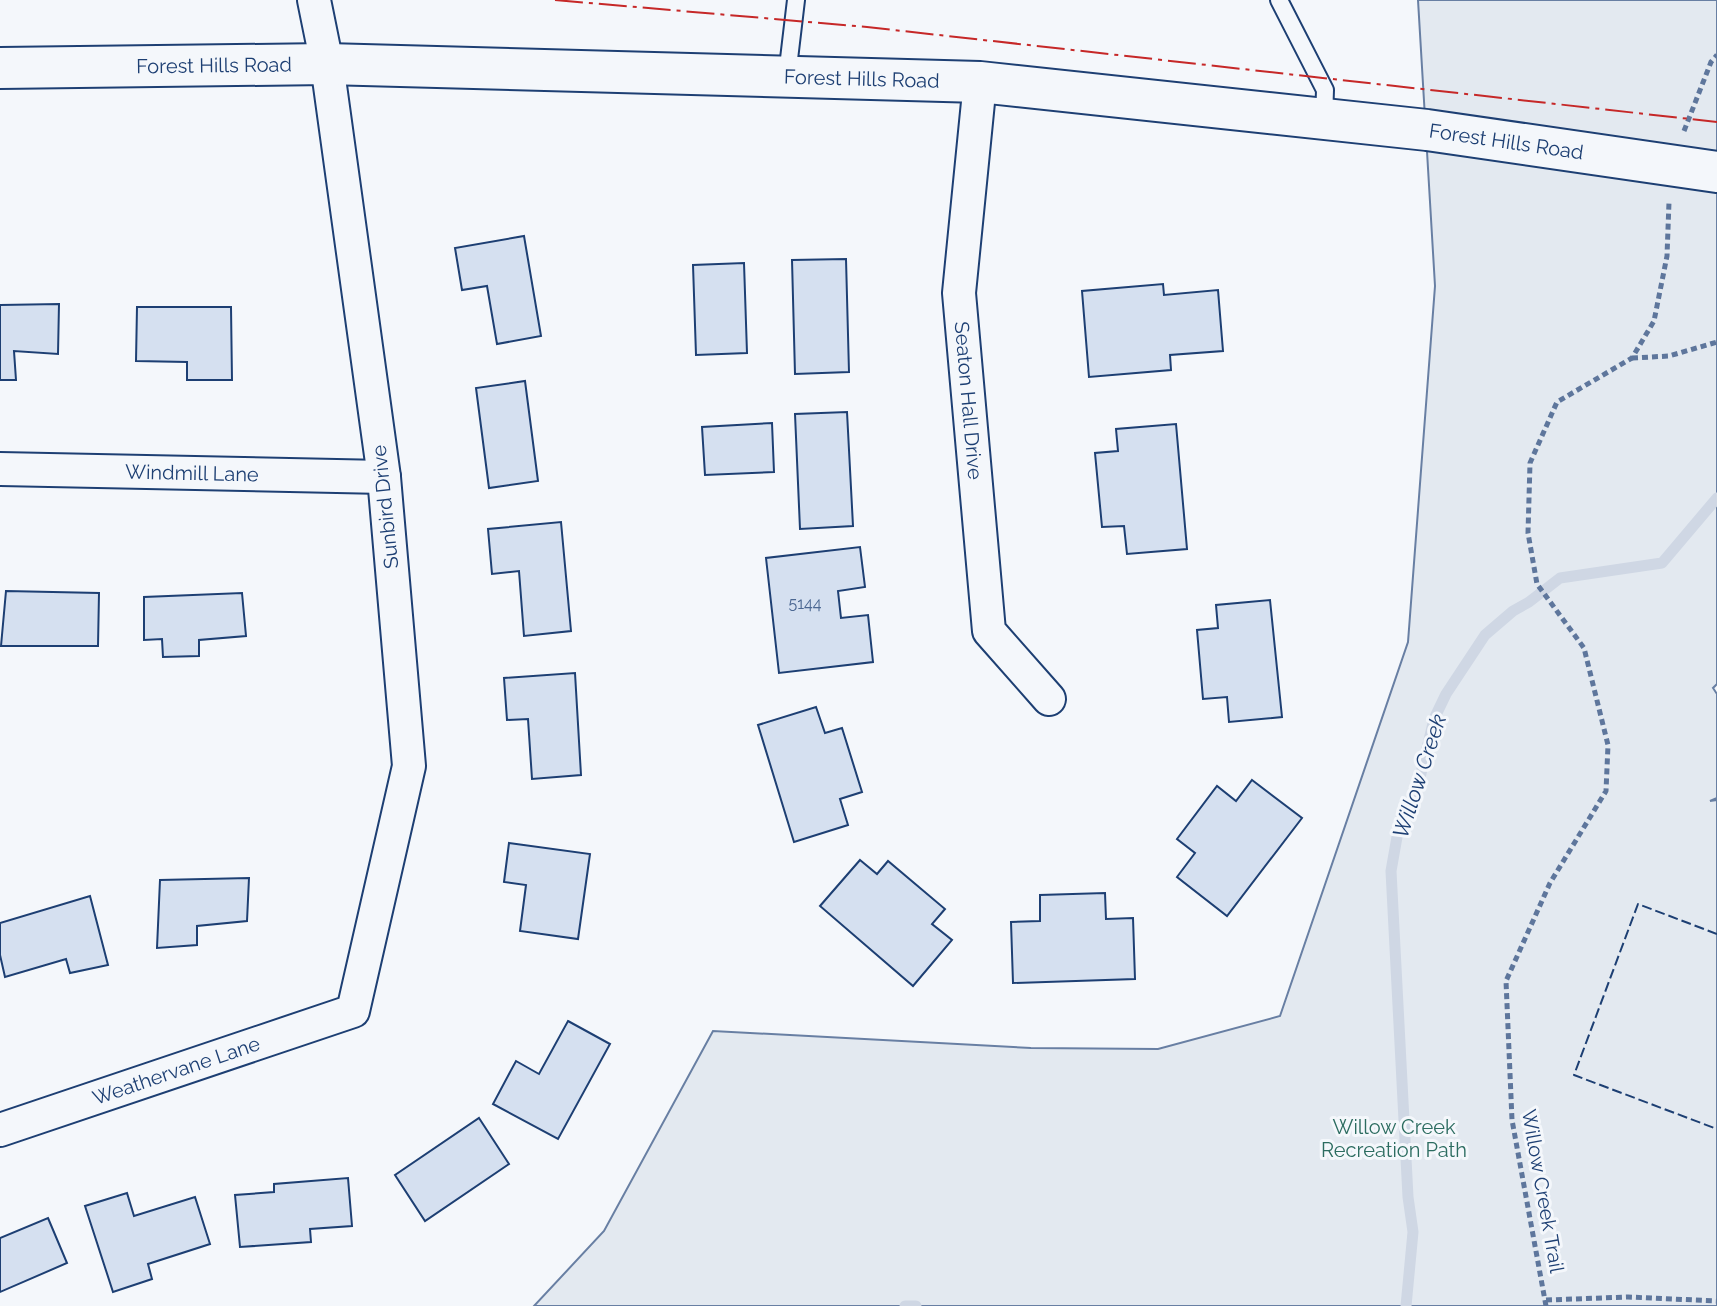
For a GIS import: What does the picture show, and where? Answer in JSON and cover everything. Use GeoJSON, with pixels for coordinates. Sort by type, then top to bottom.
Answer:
{"type":"FeatureCollection","features":[{"type":"Feature","properties":{"kind":"street","name":"Sunbird Drive"},"geometry":{"type":"LineString","coordinates":[[314,0],[327,64],[384,477],[409,766],[353,1011]]}},
{"type":"Feature","properties":{"kind":"street","name":"Forest Hills Road"},"geometry":{"type":"LineString","coordinates":[[0,68],[327,64],[980,82],[1427,130],[1717,172]]}},
{"type":"Feature","properties":{"kind":"street","name":"Seaton Hall Drive"},"geometry":{"type":"LineString","coordinates":[[980,82],[959,293],[989,631],[1049,699]]}},
{"type":"Feature","properties":{"kind":"street","name":"Windmill Lane"},"geometry":{"type":"LineString","coordinates":[[0,469],[384,477]]}},
{"type":"Feature","properties":{"kind":"street","name":"Weathervane Lane"},"geometry":{"type":"LineString","coordinates":[[0,1130],[353,1011]]}},
{"type":"Feature","properties":{"kind":"lane"},"geometry":{"type":"LineString","coordinates":[[787,76],[796,0]]}},
{"type":"Feature","properties":{"kind":"lane"},"geometry":{"type":"LineString","coordinates":[[1279,0],[1325,90],[1324,118]]}},
{"type":"Feature","properties":{"kind":"path","name":"Willow Creek Trail"},"geometry":{"type":"LineString","coordinates":[[1632,358],[1654,321],[1667,256],[1670,166],[1711,62],[1717,55]]}},
{"type":"Feature","properties":{"kind":"path","name":"Willow Creek Trail"},"geometry":{"type":"LineString","coordinates":[[1546,1303],[1512,1120],[1506,981],[1550,883],[1606,791],[1608,745],[1584,648],[1537,584],[1528,533],[1530,463],[1557,402],[1632,358],[1669,356],[1717,342]]}},
{"type":"Feature","properties":{"kind":"path"},"geometry":{"type":"LineString","coordinates":[[1546,1303],[1628,1297],[1717,1301]]}},
{"type":"Feature","properties":{"kind":"green space","name":"Willow Creek Recreation Path"},"geometry":{"type":"Polygon","coordinates":[[[1418,0],[1717,0],[1717,684],[1713,688],[1717,694],[1717,798],[1710,801],[1717,800],[1717,1306],[534,1306],[604,1231],[713,1031],[1031,1048],[1158,1049],[1280,1016],[1408,642],[1435,286],[1418,0]]]}},
{"type":"Feature","properties":{"kind":"building"},"geometry":{"type":"Polygon","coordinates":[[[524,236],[541,336],[497,344],[487,286],[462,290],[455,248],[524,236]]]}},
{"type":"Feature","properties":{"kind":"building"},"geometry":{"type":"Polygon","coordinates":[[[846,259],[849,372],[795,374],[792,260],[846,259]]]}},
{"type":"Feature","properties":{"kind":"building"},"geometry":{"type":"Polygon","coordinates":[[[744,263],[747,353],[696,355],[693,265],[744,263]]]}},
{"type":"Feature","properties":{"kind":"building"},"geometry":{"type":"Polygon","coordinates":[[[1163,284],[1164,295],[1218,290],[1223,351],[1170,355],[1171,370],[1089,377],[1082,291],[1163,284]]]}},
{"type":"Feature","properties":{"kind":"building"},"geometry":{"type":"Polygon","coordinates":[[[59,304],[58,354],[14,351],[16,380],[0,380],[0,305],[59,304]]]}},
{"type":"Feature","properties":{"kind":"building"},"geometry":{"type":"Polygon","coordinates":[[[137,307],[231,307],[232,380],[187,380],[187,362],[136,361],[137,307]]]}},
{"type":"Feature","properties":{"kind":"building"},"geometry":{"type":"Polygon","coordinates":[[[525,381],[538,481],[489,488],[476,388],[525,381]]]}},
{"type":"Feature","properties":{"kind":"building"},"geometry":{"type":"Polygon","coordinates":[[[847,412],[853,526],[800,529],[795,414],[847,412]]]}},
{"type":"Feature","properties":{"kind":"building"},"geometry":{"type":"Polygon","coordinates":[[[772,423],[774,472],[705,475],[702,427],[772,423]]]}},
{"type":"Feature","properties":{"kind":"building"},"geometry":{"type":"Polygon","coordinates":[[[1176,424],[1187,549],[1127,554],[1124,526],[1102,527],[1095,453],[1118,451],[1116,429],[1176,424]]]}},
{"type":"Feature","properties":{"kind":"building"},"geometry":{"type":"Polygon","coordinates":[[[561,522],[571,631],[524,636],[519,571],[492,574],[488,529],[561,522]]]}},
{"type":"Feature","properties":{"kind":"building"},"geometry":{"type":"Polygon","coordinates":[[[860,547],[865,587],[838,591],[841,618],[868,615],[873,662],[779,673],[766,558],[860,547]]]}},
{"type":"Feature","properties":{"kind":"building"},"geometry":{"type":"Polygon","coordinates":[[[6,591],[99,593],[98,646],[1,646],[6,591]]]}},
{"type":"Feature","properties":{"kind":"building"},"geometry":{"type":"Polygon","coordinates":[[[242,593],[246,636],[199,640],[199,656],[163,657],[162,639],[144,640],[144,597],[242,593]]]}},
{"type":"Feature","properties":{"kind":"building"},"geometry":{"type":"Polygon","coordinates":[[[1270,600],[1282,717],[1229,722],[1227,697],[1203,699],[1197,630],[1218,628],[1216,605],[1270,600]]]}},
{"type":"Feature","properties":{"kind":"building"},"geometry":{"type":"Polygon","coordinates":[[[575,673],[581,775],[532,779],[528,719],[507,720],[504,678],[575,673]]]}},
{"type":"Feature","properties":{"kind":"building"},"geometry":{"type":"Polygon","coordinates":[[[816,707],[825,733],[842,728],[862,792],[840,799],[848,825],[794,842],[758,725],[816,707]]]}},
{"type":"Feature","properties":{"kind":"building"},"geometry":{"type":"Polygon","coordinates":[[[1252,780],[1302,818],[1227,916],[1177,877],[1195,853],[1177,839],[1217,786],[1236,801],[1252,780]]]}},
{"type":"Feature","properties":{"kind":"building"},"geometry":{"type":"Polygon","coordinates":[[[509,843],[590,854],[578,939],[520,931],[526,885],[504,882],[509,843]]]}},
{"type":"Feature","properties":{"kind":"building"},"geometry":{"type":"Polygon","coordinates":[[[860,860],[877,874],[888,861],[945,909],[932,924],[952,940],[913,986],[820,906],[860,860]]]}},
{"type":"Feature","properties":{"kind":"building"},"geometry":{"type":"Polygon","coordinates":[[[249,878],[247,921],[197,926],[197,945],[157,948],[160,880],[249,878]]]}},
{"type":"Feature","properties":{"kind":"building"},"geometry":{"type":"Polygon","coordinates":[[[1105,893],[1106,919],[1133,918],[1135,979],[1013,983],[1011,922],[1040,921],[1040,895],[1105,893]]]}},
{"type":"Feature","properties":{"kind":"building"},"geometry":{"type":"Polygon","coordinates":[[[90,896],[108,965],[70,973],[66,959],[5,977],[0,955],[0,923],[90,896]]]}},
{"type":"Feature","properties":{"kind":"building"},"geometry":{"type":"Polygon","coordinates":[[[568,1021],[610,1044],[558,1139],[493,1104],[516,1061],[539,1074],[568,1021]]]}},
{"type":"Feature","properties":{"kind":"building"},"geometry":{"type":"Polygon","coordinates":[[[479,1118],[509,1164],[425,1221],[395,1175],[479,1118]]]}},
{"type":"Feature","properties":{"kind":"building"},"geometry":{"type":"Polygon","coordinates":[[[348,1178],[352,1226],[310,1229],[311,1242],[240,1247],[235,1195],[274,1192],[274,1184],[348,1178]]]}},
{"type":"Feature","properties":{"kind":"building"},"geometry":{"type":"Polygon","coordinates":[[[127,1193],[134,1216],[195,1197],[210,1244],[148,1264],[152,1279],[113,1292],[85,1206],[127,1193]]]}},
{"type":"Feature","properties":{"kind":"building"},"geometry":{"type":"Polygon","coordinates":[[[48,1218],[67,1263],[0,1292],[0,1238],[48,1218]]]}},
{"type":"Feature","properties":{"kind":"waterway","name":"Willow Creek"},"geometry":{"type":"LineString","coordinates":[[1406,1306],[1413,1232],[1408,1197],[1391,871],[1400,820],[1418,786],[1434,719],[1446,694],[1485,635],[1513,611],[1560,578],[1662,563],[1717,498]]}},
{"type":"Feature","properties":{"kind":"waterway","name":"Willow Creek"},"geometry":{"type":"LineString","coordinates":[[905,1306],[916,1306]]}},
{"type":"Feature","properties":{"kind":"fence"},"geometry":{"type":"LineString","coordinates":[[1717,934],[1638,904],[1574,1075],[1717,1129]]}},
{"type":"Feature","properties":{"kind":"power"},"geometry":{"type":"LineString","coordinates":[[555,0],[867,27],[1717,122]]}}]}
